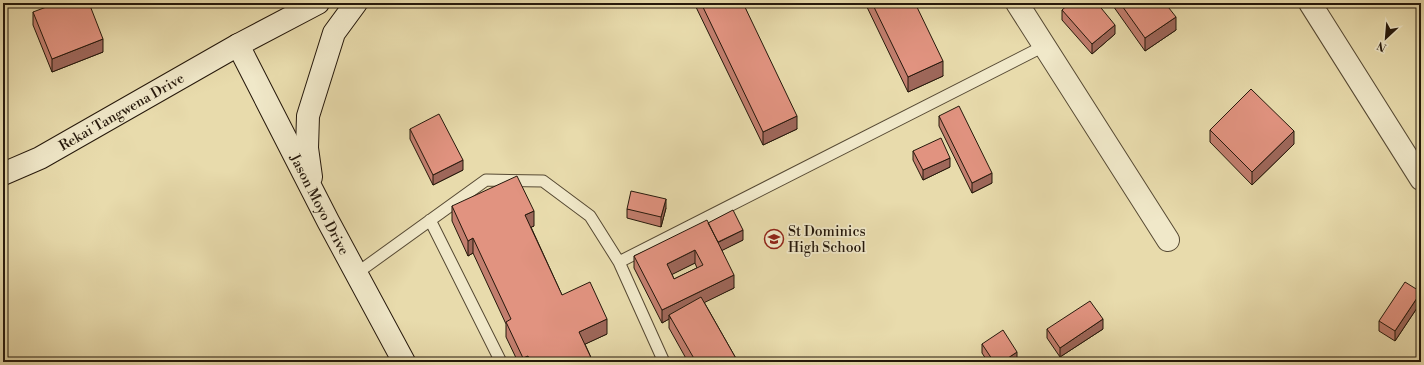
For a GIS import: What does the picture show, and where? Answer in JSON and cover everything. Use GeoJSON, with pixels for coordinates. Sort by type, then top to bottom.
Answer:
{"type":"FeatureCollection","features":[{"type":"Feature","properties":{"kind":"street","name":"Rekai Tangwena Drive"},"geometry":{"type":"LineString","coordinates":[[3,174],[40,158],[238,45],[318,3]]}},
{"type":"Feature","properties":{"kind":"street"},"geometry":{"type":"LineString","coordinates":[[328,221],[312,181],[307,148],[308,116],[334,33],[356,3]]}},
{"type":"Feature","properties":{"kind":"street"},"geometry":{"type":"LineString","coordinates":[[1017,3],[1168,240]]}},
{"type":"Feature","properties":{"kind":"street"},"geometry":{"type":"LineString","coordinates":[[1310,3],[1421,179]]}},
{"type":"Feature","properties":{"kind":"street","name":"Jason Moyo Drive"},"geometry":{"type":"LineString","coordinates":[[238,45],[328,221],[404,362]]}},
{"type":"Feature","properties":{"kind":"lane"},"geometry":{"type":"LineString","coordinates":[[619,262],[1044,46]]}},
{"type":"Feature","properties":{"kind":"lane"},"geometry":{"type":"LineString","coordinates":[[357,273],[486,180],[544,181],[590,216],[619,262],[664,362]]}},
{"type":"Feature","properties":{"kind":"lane"},"geometry":{"type":"LineString","coordinates":[[430,220],[501,362]]}},
{"type":"Feature","properties":{"kind":"building"},"geometry":{"type":"Polygon","coordinates":[[[57,3],[89,3],[103,39],[52,59],[33,12],[57,3]]]}},
{"type":"Feature","properties":{"kind":"building"},"geometry":{"type":"Polygon","coordinates":[[[701,3],[743,3],[797,116],[763,132],[701,3]]]}},
{"type":"Feature","properties":{"kind":"building"},"geometry":{"type":"Polygon","coordinates":[[[872,3],[915,3],[943,61],[908,77],[872,3]]]}},
{"type":"Feature","properties":{"kind":"building"},"geometry":{"type":"Polygon","coordinates":[[[1070,3],[1097,3],[1115,25],[1092,44],[1062,10],[1070,3]]]}},
{"type":"Feature","properties":{"kind":"building"},"geometry":{"type":"Polygon","coordinates":[[[1120,3],[1165,3],[1176,17],[1145,38],[1120,3]]]}},
{"type":"Feature","properties":{"kind":"building"},"geometry":{"type":"Polygon","coordinates":[[[1251,89],[1294,131],[1252,172],[1210,130],[1251,89]]]}},
{"type":"Feature","properties":{"kind":"building"},"geometry":{"type":"Polygon","coordinates":[[[959,106],[992,173],[972,183],[939,116],[959,106]]]}},
{"type":"Feature","properties":{"kind":"building"},"geometry":{"type":"Polygon","coordinates":[[[439,114],[463,160],[433,175],[410,129],[439,114]]]}},
{"type":"Feature","properties":{"kind":"building"},"geometry":{"type":"Polygon","coordinates":[[[941,138],[950,158],[923,170],[913,151],[941,138]]]}},
{"type":"Feature","properties":{"kind":"building"},"geometry":{"type":"Polygon","coordinates":[[[517,176],[534,211],[525,215],[562,295],[590,282],[607,319],[579,332],[593,362],[531,362],[528,356],[523,358],[506,322],[511,319],[473,238],[468,241],[452,206],[517,176]]]}},
{"type":"Feature","properties":{"kind":"building"},"geometry":{"type":"Polygon","coordinates":[[[631,191],[666,199],[661,217],[627,209],[631,191]]]}},
{"type":"Feature","properties":{"kind":"building"},"geometry":{"type":"Polygon","coordinates":[[[733,210],[743,230],[718,242],[708,223],[733,210]]]}},
{"type":"Feature","properties":{"kind":"building"},"geometry":{"type":"Polygon","coordinates":[[[707,220],[734,275],[662,310],[634,256],[707,220]],[[695,250],[667,264],[674,279],[703,265],[695,250]]]}},
{"type":"Feature","properties":{"kind":"building"},"geometry":{"type":"Polygon","coordinates":[[[1405,282],[1421,292],[1395,331],[1379,321],[1405,282]]]}},
{"type":"Feature","properties":{"kind":"building"},"geometry":{"type":"Polygon","coordinates":[[[701,297],[738,362],[696,362],[669,315],[701,297]]]}},
{"type":"Feature","properties":{"kind":"building"},"geometry":{"type":"Polygon","coordinates":[[[1090,301],[1103,319],[1060,348],[1047,329],[1090,301]]]}},
{"type":"Feature","properties":{"kind":"building"},"geometry":{"type":"Polygon","coordinates":[[[1003,330],[1017,352],[1002,362],[994,362],[982,344],[1003,330]]]}},
{"type":"Feature","properties":{"kind":"place","name":"St Dominics High School"},"geometry":{"type":"Point","coordinates":[774,239]}}]}
